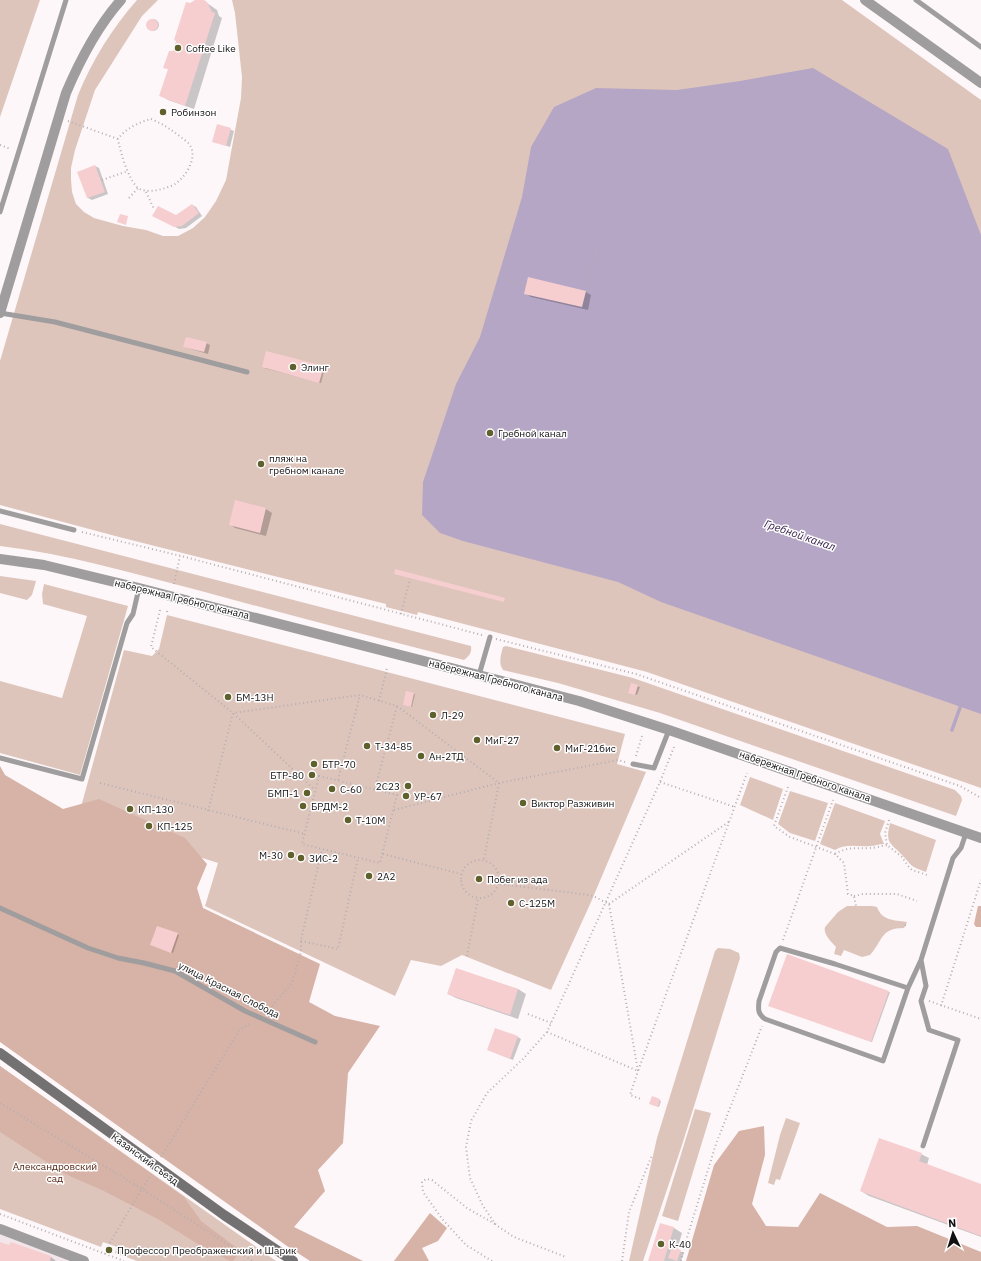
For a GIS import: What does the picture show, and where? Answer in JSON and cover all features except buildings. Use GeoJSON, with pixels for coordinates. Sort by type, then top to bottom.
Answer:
{"type":"FeatureCollection","features":[{"type":"Feature","properties":{"kind":"main road","name":"Казанский съезд"},"geometry":{"type":"LineString","coordinates":[[0,1053],[224,1215],[293,1261]]}},
{"type":"Feature","properties":{"kind":"street"},"geometry":{"type":"LineString","coordinates":[[0,313],[66,93],[73,75],[97,31],[121,0]]}},
{"type":"Feature","properties":{"kind":"street"},"geometry":{"type":"LineString","coordinates":[[865,0],[981,83]]}},
{"type":"Feature","properties":{"kind":"street","name":"набережная Гребного канала"},"geometry":{"type":"LineString","coordinates":[[0,559],[44,565],[139,588],[579,701],[669,730],[981,838]]}},
{"type":"Feature","properties":{"kind":"street"},"geometry":{"type":"LineString","coordinates":[[0,1229],[84,1261]]}},
{"type":"Feature","properties":{"kind":"lane"},"geometry":{"type":"LineString","coordinates":[[0,212],[66,0]]}},
{"type":"Feature","properties":{"kind":"lane"},"geometry":{"type":"LineString","coordinates":[[916,0],[981,47]]}},
{"type":"Feature","properties":{"kind":"lane"},"geometry":{"type":"LineString","coordinates":[[0,313],[55,322],[247,372]]}},
{"type":"Feature","properties":{"kind":"lane"},"geometry":{"type":"LineString","coordinates":[[0,511],[74,530]]}},
{"type":"Feature","properties":{"kind":"lane"},"geometry":{"type":"LineString","coordinates":[[0,758],[82,779],[127,624],[133,614],[139,588]]}},
{"type":"Feature","properties":{"kind":"lane"},"geometry":{"type":"LineString","coordinates":[[479,675],[490,637]]}},
{"type":"Feature","properties":{"kind":"lane"},"geometry":{"type":"LineString","coordinates":[[633,764],[654,768],[669,730]]}},
{"type":"Feature","properties":{"kind":"lane"},"geometry":{"type":"LineString","coordinates":[[908,988],[780,948],[776,952],[759,1001],[758,1009],[760,1015],[765,1019],[883,1061],[908,988],[921,960],[953,858],[961,848],[966,833]]}},
{"type":"Feature","properties":{"kind":"lane","name":"улица Красная Слобода"},"geometry":{"type":"LineString","coordinates":[[0,908],[88,948],[118,958],[175,971],[245,1010],[315,1042]]}},
{"type":"Feature","properties":{"kind":"lane"},"geometry":{"type":"LineString","coordinates":[[921,960],[926,986],[922,999],[929,1030],[958,1040],[923,1146]]}},
{"type":"Feature","properties":{"kind":"path"},"geometry":{"type":"LineString","coordinates":[[58,117],[118,139]]}},
{"type":"Feature","properties":{"kind":"path"},"geometry":{"type":"LineString","coordinates":[[151,119],[165,125],[190,144],[192,155],[191,164],[185,174],[175,184],[153,192],[145,191],[138,188],[128,171],[119,147],[118,139],[122,133],[142,121],[151,119]]}},
{"type":"Feature","properties":{"kind":"path"},"geometry":{"type":"LineString","coordinates":[[0,144],[18,152]]}},
{"type":"Feature","properties":{"kind":"path"},"geometry":{"type":"LineString","coordinates":[[102,180],[128,171]]}},
{"type":"Feature","properties":{"kind":"path"},"geometry":{"type":"LineString","coordinates":[[129,198],[138,188]]}},
{"type":"Feature","properties":{"kind":"path"},"geometry":{"type":"LineString","coordinates":[[145,191],[154,209]]}},
{"type":"Feature","properties":{"kind":"path"},"geometry":{"type":"LineString","coordinates":[[586,291],[598,244]]}},
{"type":"Feature","properties":{"kind":"path"},"geometry":{"type":"LineString","coordinates":[[498,277],[526,285]]}},
{"type":"Feature","properties":{"kind":"path"},"geometry":{"type":"LineString","coordinates":[[74,530],[636,674],[952,784],[981,798]]}},
{"type":"Feature","properties":{"kind":"path"},"geometry":{"type":"LineString","coordinates":[[174,584],[180,556]]}},
{"type":"Feature","properties":{"kind":"path"},"geometry":{"type":"LineString","coordinates":[[260,577],[261,572]]}},
{"type":"Feature","properties":{"kind":"path"},"geometry":{"type":"LineString","coordinates":[[401,615],[410,579]]}},
{"type":"Feature","properties":{"kind":"path"},"geometry":{"type":"LineString","coordinates":[[160,610],[151,647],[233,714],[315,790]]}},
{"type":"Feature","properties":{"kind":"path"},"geometry":{"type":"LineString","coordinates":[[379,701],[387,668]]}},
{"type":"Feature","properties":{"kind":"path"},"geometry":{"type":"LineString","coordinates":[[233,714],[360,695],[397,706],[499,783]]}},
{"type":"Feature","properties":{"kind":"path"},"geometry":{"type":"LineString","coordinates":[[338,780],[360,695]]}},
{"type":"Feature","properties":{"kind":"path"},"geometry":{"type":"LineString","coordinates":[[375,789],[397,706]]}},
{"type":"Feature","properties":{"kind":"path"},"geometry":{"type":"LineString","coordinates":[[208,811],[233,714]]}},
{"type":"Feature","properties":{"kind":"path"},"geometry":{"type":"LineString","coordinates":[[394,810],[499,783],[618,760],[633,764],[642,736]]}},
{"type":"Feature","properties":{"kind":"path"},"geometry":{"type":"LineString","coordinates":[[496,1225],[483,1206],[470,1178],[466,1147],[471,1121],[487,1093],[523,1059],[547,1032],[607,903],[674,748]]}},
{"type":"Feature","properties":{"kind":"path"},"geometry":{"type":"LineString","coordinates":[[641,1099],[630,1095],[736,807],[747,773]]}},
{"type":"Feature","properties":{"kind":"path"},"geometry":{"type":"LineString","coordinates":[[319,776],[338,780],[397,795],[380,863],[302,844],[319,776]]}},
{"type":"Feature","properties":{"kind":"path"},"geometry":{"type":"LineString","coordinates":[[660,782],[736,807]]}},
{"type":"Feature","properties":{"kind":"path"},"geometry":{"type":"LineString","coordinates":[[100,783],[304,834]]}},
{"type":"Feature","properties":{"kind":"path"},"geometry":{"type":"LineString","coordinates":[[484,859],[499,783]]}},
{"type":"Feature","properties":{"kind":"path"},"geometry":{"type":"LineString","coordinates":[[788,787],[774,826],[790,837],[835,854],[844,863],[848,894],[854,896],[863,894],[897,894],[917,901]]}},
{"type":"Feature","properties":{"kind":"path"},"geometry":{"type":"LineString","coordinates":[[780,948],[833,800]]}},
{"type":"Feature","properties":{"kind":"path"},"geometry":{"type":"LineString","coordinates":[[887,846],[885,833],[889,820]]}},
{"type":"Feature","properties":{"kind":"path"},"geometry":{"type":"LineString","coordinates":[[607,903],[730,821]]}},
{"type":"Feature","properties":{"kind":"path"},"geometry":{"type":"LineString","coordinates":[[835,854],[843,849],[851,847],[871,848],[887,846],[902,857],[912,870],[927,875]]}},
{"type":"Feature","properties":{"kind":"path"},"geometry":{"type":"LineString","coordinates":[[162,1156],[240,1029],[262,1018],[292,983],[301,952],[301,940],[322,849]]}},
{"type":"Feature","properties":{"kind":"path"},"geometry":{"type":"LineString","coordinates":[[383,854],[461,874]]}},
{"type":"Feature","properties":{"kind":"path"},"geometry":{"type":"LineString","coordinates":[[301,940],[338,949],[358,858]]}},
{"type":"Feature","properties":{"kind":"path"},"geometry":{"type":"LineString","coordinates":[[484,859],[495,866],[500,874],[500,884],[494,893],[486,898],[478,899],[468,895],[461,884],[461,874],[466,865],[473,860],[484,859]]}},
{"type":"Feature","properties":{"kind":"path"},"geometry":{"type":"LineString","coordinates":[[942,1006],[981,880]]}},
{"type":"Feature","properties":{"kind":"path"},"geometry":{"type":"LineString","coordinates":[[500,884],[582,894],[593,896],[607,903]]}},
{"type":"Feature","properties":{"kind":"path"},"geometry":{"type":"LineString","coordinates":[[854,896],[856,906]]}},
{"type":"Feature","properties":{"kind":"path"},"geometry":{"type":"LineString","coordinates":[[467,956],[478,899]]}},
{"type":"Feature","properties":{"kind":"path"},"geometry":{"type":"LineString","coordinates":[[607,903],[638,1071]]}},
{"type":"Feature","properties":{"kind":"path"},"geometry":{"type":"LineString","coordinates":[[922,999],[981,1020]]}},
{"type":"Feature","properties":{"kind":"path"},"geometry":{"type":"LineString","coordinates":[[528,1014],[551,1022]]}},
{"type":"Feature","properties":{"kind":"path"},"geometry":{"type":"LineString","coordinates":[[680,1261],[684,1248],[680,1247],[682,1243],[686,1244],[716,1144],[765,1019]]}},
{"type":"Feature","properties":{"kind":"path"},"geometry":{"type":"LineString","coordinates":[[547,1032],[638,1071]]}},
{"type":"Feature","properties":{"kind":"path"},"geometry":{"type":"LineString","coordinates":[[0,1103],[142,1189],[253,1261]]}},
{"type":"Feature","properties":{"kind":"path"},"geometry":{"type":"LineString","coordinates":[[622,1261],[630,1212],[652,1155]]}},
{"type":"Feature","properties":{"kind":"path"},"geometry":{"type":"LineString","coordinates":[[492,1261],[466,1245],[443,1220],[423,1192],[422,1182],[426,1178],[432,1180],[467,1208],[514,1237],[566,1257]]}},
{"type":"Feature","properties":{"kind":"path"},"geometry":{"type":"LineString","coordinates":[[105,1254],[109,1244],[142,1189]]}},
{"type":"Feature","properties":{"kind":"path"},"geometry":{"type":"LineString","coordinates":[[0,1214],[124,1261]]}},
{"type":"Feature","properties":{"kind":"shaded area"},"geometry":{"type":"Polygon","coordinates":[[[0,766],[5,775],[63,809],[99,799],[185,838],[207,864],[197,888],[203,908],[320,964],[309,1002],[335,1016],[380,1026],[348,1073],[343,1143],[318,1170],[325,1191],[294,1227],[363,1261],[310,1261],[0,1042],[0,766]]]}},
{"type":"Feature","properties":{"kind":"shaded area"},"geometry":{"type":"Polygon","coordinates":[[[978,906],[981,906],[981,927],[976,927],[974,924],[978,906]]]}},
{"type":"Feature","properties":{"kind":"shaded area"},"geometry":{"type":"Polygon","coordinates":[[[0,1066],[184,1197],[201,1221],[241,1251],[233,1261],[230,1261],[198,1244],[156,1218],[102,1190],[65,1174],[0,1132],[0,1066]]]}},
{"type":"Feature","properties":{"kind":"shaded area"},"geometry":{"type":"Polygon","coordinates":[[[764,1126],[765,1155],[752,1204],[766,1226],[798,1227],[820,1193],[887,1227],[917,1226],[981,1252],[981,1261],[686,1261],[714,1165],[739,1131],[764,1126]]]}},
{"type":"Feature","properties":{"kind":"shaded area"},"geometry":{"type":"Polygon","coordinates":[[[430,1213],[447,1228],[438,1241],[422,1248],[429,1261],[394,1261],[430,1213]]]}},
{"type":"Feature","properties":{"kind":"shaded area"},"geometry":{"type":"Polygon","coordinates":[[[0,1234],[71,1261],[0,1261],[0,1234]]]}},
{"type":"Feature","properties":{"kind":"green space"},"geometry":{"type":"Polygon","coordinates":[[[0,0],[40,0],[0,117],[0,0]]]}},
{"type":"Feature","properties":{"kind":"green space","name":"Гребной канал"},"geometry":{"type":"Polygon","coordinates":[[[137,0],[158,0],[142,16],[95,90],[75,150],[71,168],[72,192],[76,204],[84,212],[94,218],[123,226],[146,230],[163,236],[178,236],[193,228],[205,217],[216,201],[226,180],[241,98],[242,77],[235,13],[232,0],[842,0],[981,100],[981,788],[647,672],[418,612],[417,615],[386,607],[386,604],[119,537],[0,505],[0,361],[78,95],[103,45],[137,0]]]}},
{"type":"Feature","properties":{"kind":"green space"},"geometry":{"type":"Polygon","coordinates":[[[0,524],[471,646],[471,652],[464,660],[101,565],[51,554],[0,546],[0,524]]]}},
{"type":"Feature","properties":{"kind":"green space"},"geometry":{"type":"Polygon","coordinates":[[[0,576],[36,581],[32,595],[27,600],[0,593],[0,576]]]}},
{"type":"Feature","properties":{"kind":"green space"},"geometry":{"type":"Polygon","coordinates":[[[44,584],[128,606],[80,775],[0,753],[0,681],[62,698],[87,616],[43,604],[42,594],[44,584]]]}},
{"type":"Feature","properties":{"kind":"green space"},"geometry":{"type":"Polygon","coordinates":[[[167,615],[625,734],[617,764],[646,772],[591,902],[551,990],[462,955],[441,966],[411,960],[395,996],[205,906],[218,863],[78,818],[124,650],[152,656],[159,649],[167,615]]]}},
{"type":"Feature","properties":{"kind":"green space"},"geometry":{"type":"Polygon","coordinates":[[[506,646],[633,678],[955,790],[961,796],[962,800],[956,816],[660,713],[558,683],[503,670],[500,659],[503,647],[506,646]]]}},
{"type":"Feature","properties":{"kind":"green space"},"geometry":{"type":"Polygon","coordinates":[[[750,777],[783,789],[773,820],[740,805],[750,777]]]}},
{"type":"Feature","properties":{"kind":"green space"},"geometry":{"type":"Polygon","coordinates":[[[790,791],[828,803],[815,841],[790,833],[778,824],[790,791]]]}},
{"type":"Feature","properties":{"kind":"green space"},"geometry":{"type":"Polygon","coordinates":[[[835,803],[885,821],[880,834],[884,844],[872,846],[848,846],[835,850],[820,844],[835,803]]]}},
{"type":"Feature","properties":{"kind":"green space"},"geometry":{"type":"Polygon","coordinates":[[[890,823],[936,840],[926,872],[912,866],[892,845],[888,839],[890,823]]]}},
{"type":"Feature","properties":{"kind":"green space"},"geometry":{"type":"Polygon","coordinates":[[[847,906],[877,907],[882,915],[889,919],[907,922],[904,928],[890,930],[886,933],[870,955],[862,957],[844,950],[841,956],[834,954],[836,947],[826,935],[825,927],[838,912],[847,906]]]}},
{"type":"Feature","properties":{"kind":"green space"},"geometry":{"type":"Polygon","coordinates":[[[718,948],[730,949],[739,953],[740,958],[682,1145],[643,1261],[629,1261],[657,1138],[715,951],[718,948]]]}},
{"type":"Feature","properties":{"kind":"green space","name":"Александровский сад"},"geometry":{"type":"Polygon","coordinates":[[[0,1066],[276,1261],[137,1261],[115,1253],[117,1247],[103,1242],[101,1247],[0,1209],[0,1066]]]}},
{"type":"Feature","properties":{"kind":"green space"},"geometry":{"type":"Polygon","coordinates":[[[695,1109],[711,1113],[678,1221],[662,1216],[695,1109]]]}},
{"type":"Feature","properties":{"kind":"green space"},"geometry":{"type":"Polygon","coordinates":[[[786,1118],[800,1123],[780,1180],[776,1179],[774,1185],[768,1183],[780,1135],[786,1118]]]}},
{"type":"Feature","properties":{"kind":"water","name":"Гребной канал"},"geometry":{"type":"Polygon","coordinates":[[[813,68],[948,149],[981,235],[981,714],[661,602],[618,582],[463,541],[440,533],[422,515],[423,482],[456,384],[480,337],[522,197],[531,147],[554,107],[596,88],[677,90],[813,68]]]}},
{"type":"Feature","properties":{"kind":"waterway"},"geometry":{"type":"LineString","coordinates":[[952,730],[962,702]]}},
{"type":"Feature","properties":{"kind":"place","name":"Coffee Like"},"geometry":{"type":"Point","coordinates":[178,48]}},
{"type":"Feature","properties":{"kind":"place","name":"Робинзон"},"geometry":{"type":"Point","coordinates":[163,112]}},
{"type":"Feature","properties":{"kind":"place","name":"Элинг"},"geometry":{"type":"Point","coordinates":[293,367]}},
{"type":"Feature","properties":{"kind":"place","name":"Гребной канал"},"geometry":{"type":"Point","coordinates":[490,433]}},
{"type":"Feature","properties":{"kind":"place","name":"пляж на гребном канале"},"geometry":{"type":"Point","coordinates":[261,464]}},
{"type":"Feature","properties":{"kind":"place","name":"БМ-13Н"},"geometry":{"type":"Point","coordinates":[228,697]}},
{"type":"Feature","properties":{"kind":"place","name":"Л-29"},"geometry":{"type":"Point","coordinates":[433,715]}},
{"type":"Feature","properties":{"kind":"place","name":"МиГ-27"},"geometry":{"type":"Point","coordinates":[477,740]}},
{"type":"Feature","properties":{"kind":"place","name":"T-34-85"},"geometry":{"type":"Point","coordinates":[367,746]}},
{"type":"Feature","properties":{"kind":"place","name":"МиГ-21бис"},"geometry":{"type":"Point","coordinates":[557,748]}},
{"type":"Feature","properties":{"kind":"place","name":"Ан-2ТД"},"geometry":{"type":"Point","coordinates":[421,756]}},
{"type":"Feature","properties":{"kind":"place","name":"БТР-70"},"geometry":{"type":"Point","coordinates":[314,764]}},
{"type":"Feature","properties":{"kind":"place","name":"БТР-80"},"geometry":{"type":"Point","coordinates":[312,775]}},
{"type":"Feature","properties":{"kind":"place","name":"2С23"},"geometry":{"type":"Point","coordinates":[408,786]}},
{"type":"Feature","properties":{"kind":"place","name":"С-60"},"geometry":{"type":"Point","coordinates":[332,789]}},
{"type":"Feature","properties":{"kind":"place","name":"БМП-1"},"geometry":{"type":"Point","coordinates":[307,793]}},
{"type":"Feature","properties":{"kind":"place","name":"УР-67"},"geometry":{"type":"Point","coordinates":[406,796]}},
{"type":"Feature","properties":{"kind":"place","name":"Виктор Разживин"},"geometry":{"type":"Point","coordinates":[523,803]}},
{"type":"Feature","properties":{"kind":"place","name":"БРДМ-2"},"geometry":{"type":"Point","coordinates":[303,806]}},
{"type":"Feature","properties":{"kind":"place","name":"КП-130"},"geometry":{"type":"Point","coordinates":[130,809]}},
{"type":"Feature","properties":{"kind":"place","name":"Т-10М"},"geometry":{"type":"Point","coordinates":[348,820]}},
{"type":"Feature","properties":{"kind":"place","name":"КП-125"},"geometry":{"type":"Point","coordinates":[149,826]}},
{"type":"Feature","properties":{"kind":"place","name":"М-30"},"geometry":{"type":"Point","coordinates":[291,855]}},
{"type":"Feature","properties":{"kind":"place","name":"ЗИС-2"},"geometry":{"type":"Point","coordinates":[301,858]}},
{"type":"Feature","properties":{"kind":"place","name":"2А2"},"geometry":{"type":"Point","coordinates":[369,876]}},
{"type":"Feature","properties":{"kind":"place","name":"Побег из ада"},"geometry":{"type":"Point","coordinates":[479,879]}},
{"type":"Feature","properties":{"kind":"place","name":"С-125М"},"geometry":{"type":"Point","coordinates":[511,903]}},
{"type":"Feature","properties":{"kind":"place","name":"К-40"},"geometry":{"type":"Point","coordinates":[661,1244]}},
{"type":"Feature","properties":{"kind":"place","name":"Профессор Преображенский и Шарик"},"geometry":{"type":"Point","coordinates":[109,1250]}}]}
